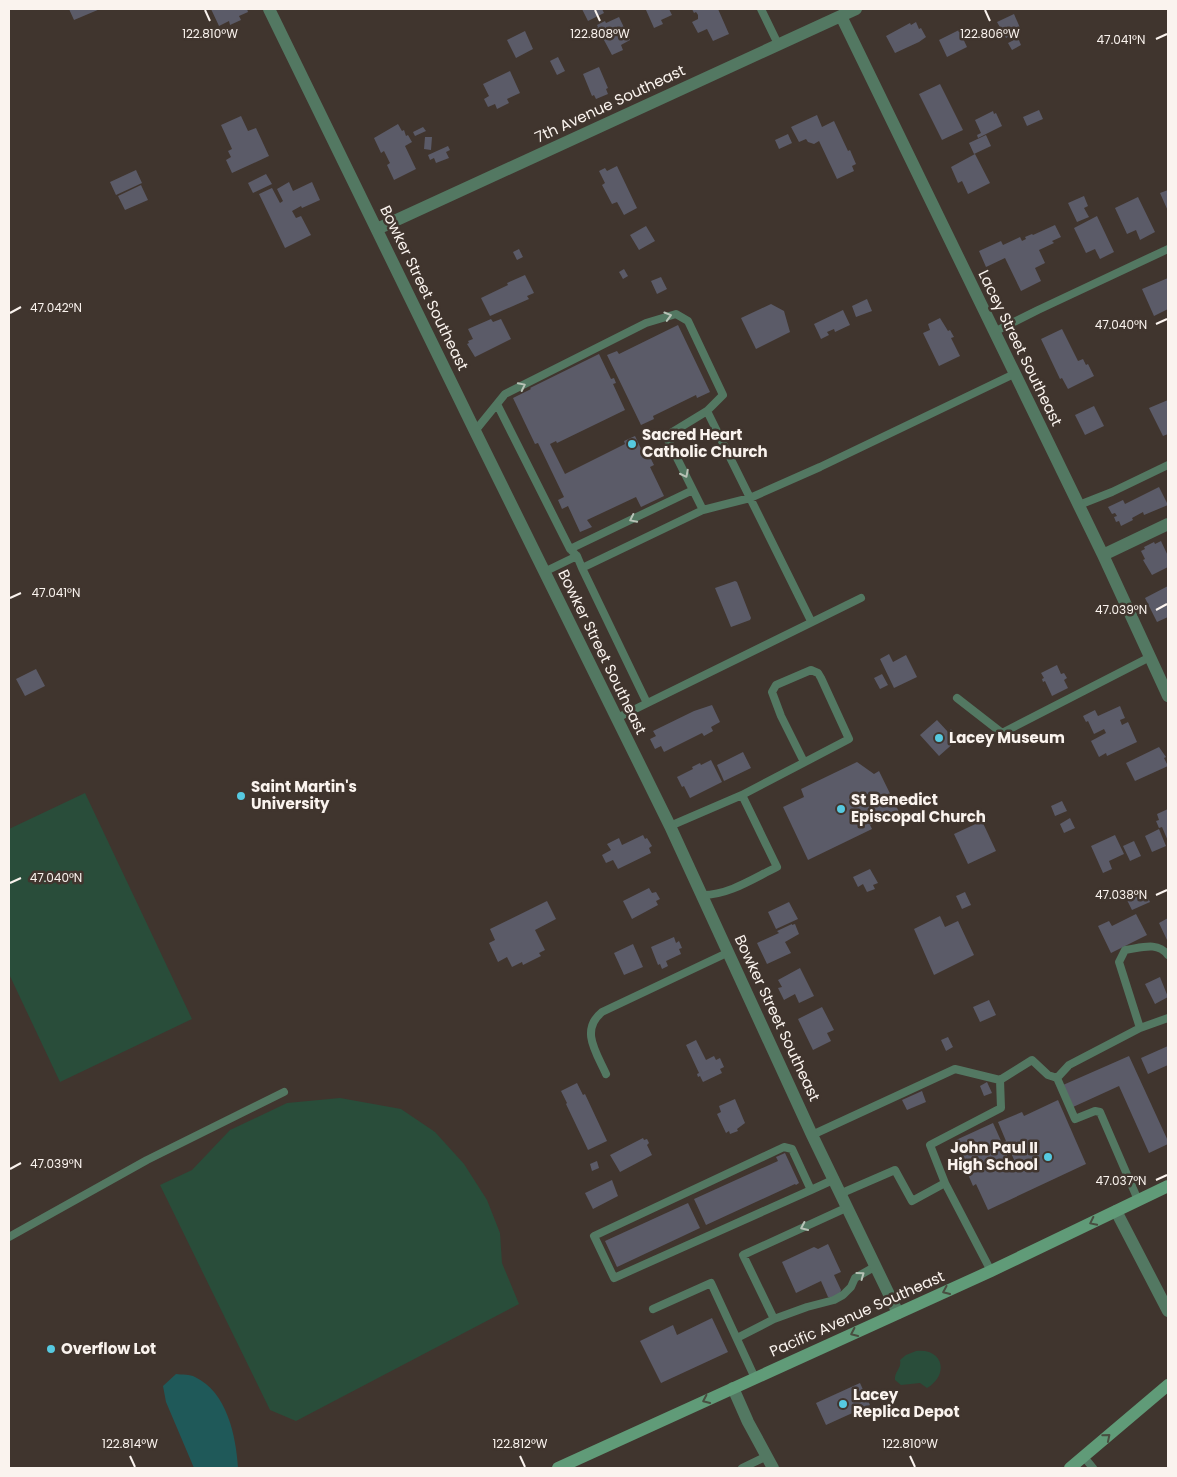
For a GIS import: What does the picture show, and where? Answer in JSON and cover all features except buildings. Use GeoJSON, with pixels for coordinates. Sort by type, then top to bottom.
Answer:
{"type":"FeatureCollection","features":[{"type":"Feature","properties":{"kind":"main road","name":"Pacific Avenue Southeast"},"geometry":{"type":"LineString","coordinates":[[558,1468],[991,1271],[1168,1186]]}},
{"type":"Feature","properties":{"kind":"main road"},"geometry":{"type":"LineString","coordinates":[[1070,1468],[1168,1385]]}},
{"type":"Feature","properties":{"kind":"street","name":"Bowker Street Southeast"},"geometry":{"type":"LineString","coordinates":[[269,9],[670,826],[812,1135],[842,1193],[898,1313]]}},
{"type":"Feature","properties":{"kind":"street","name":"7th Avenue Southeast"},"geometry":{"type":"LineString","coordinates":[[377,229],[856,9]]}},
{"type":"Feature","properties":{"kind":"street","name":"Lacey Street Southeast"},"geometry":{"type":"LineString","coordinates":[[841,16],[1079,505],[1168,696]]}},
{"type":"Feature","properties":{"kind":"street"},"geometry":{"type":"LineString","coordinates":[[1103,555],[1168,524]]}},
{"type":"Feature","properties":{"kind":"street"},"geometry":{"type":"LineString","coordinates":[[1116,1211],[1164,1293],[1168,1311]]}},
{"type":"Feature","properties":{"kind":"street"},"geometry":{"type":"LineString","coordinates":[[733,1388],[748,1422],[774,1468]]}},
{"type":"Feature","properties":{"kind":"lane"},"geometry":{"type":"LineString","coordinates":[[761,9],[778,44]]}},
{"type":"Feature","properties":{"kind":"lane"},"geometry":{"type":"LineString","coordinates":[[994,332],[1168,249]]}},
{"type":"Feature","properties":{"kind":"lane"},"geometry":{"type":"LineString","coordinates":[[475,431],[505,394],[646,323],[676,314],[688,321],[723,395],[707,410],[666,436],[703,510]]}},
{"type":"Feature","properties":{"kind":"lane"},"geometry":{"type":"LineString","coordinates":[[582,568],[703,510],[750,498],[820,467],[1014,374]]}},
{"type":"Feature","properties":{"kind":"lane"},"geometry":{"type":"LineString","coordinates":[[498,404],[570,549],[577,556],[647,702]]}},
{"type":"Feature","properties":{"kind":"lane"},"geometry":{"type":"LineString","coordinates":[[707,410],[811,621]]}},
{"type":"Feature","properties":{"kind":"lane"},"geometry":{"type":"LineString","coordinates":[[1079,505],[1112,492],[1168,465]]}},
{"type":"Feature","properties":{"kind":"lane"},"geometry":{"type":"LineString","coordinates":[[570,549],[693,490]]}},
{"type":"Feature","properties":{"kind":"lane"},"geometry":{"type":"LineString","coordinates":[[544,572],[577,556]]}},
{"type":"Feature","properties":{"kind":"lane"},"geometry":{"type":"LineString","coordinates":[[617,718],[861,598]]}},
{"type":"Feature","properties":{"kind":"lane"},"geometry":{"type":"LineString","coordinates":[[957,698],[1002,733],[1150,657]]}},
{"type":"Feature","properties":{"kind":"lane"},"geometry":{"type":"LineString","coordinates":[[670,826],[742,794],[850,739],[821,678],[818,673],[811,670],[776,685],[772,692],[781,716],[804,762]]}},
{"type":"Feature","properties":{"kind":"lane"},"geometry":{"type":"LineString","coordinates":[[703,895],[715,895],[726,891],[777,867],[742,794]]}},
{"type":"Feature","properties":{"kind":"lane"},"geometry":{"type":"LineString","coordinates":[[1140,1028],[1119,962],[1125,950],[1151,946],[1164,950],[1168,955]]}},
{"type":"Feature","properties":{"kind":"lane"},"geometry":{"type":"LineString","coordinates":[[606,1074],[593,1045],[590,1031],[594,1018],[602,1012],[729,952]]}},
{"type":"Feature","properties":{"kind":"lane"},"geometry":{"type":"LineString","coordinates":[[1056,1078],[1069,1066],[1140,1028],[1168,1018]]}},
{"type":"Feature","properties":{"kind":"lane"},"geometry":{"type":"LineString","coordinates":[[812,1135],[955,1069],[1000,1080],[1032,1060],[1048,1075],[1056,1078],[1075,1119],[1095,1111],[1100,1112],[1138,1200]]}},
{"type":"Feature","properties":{"kind":"lane"},"geometry":{"type":"LineString","coordinates":[[991,1271],[945,1183],[930,1145],[1001,1108],[1000,1080]]}},
{"type":"Feature","properties":{"kind":"lane"},"geometry":{"type":"LineString","coordinates":[[9,1237],[147,1160],[284,1092]]}},
{"type":"Feature","properties":{"kind":"lane"},"geometry":{"type":"LineString","coordinates":[[811,1190],[792,1150],[784,1147],[594,1236],[614,1278],[811,1190],[835,1179]]}},
{"type":"Feature","properties":{"kind":"lane"},"geometry":{"type":"LineString","coordinates":[[842,1193],[895,1170],[912,1201],[945,1183]]}},
{"type":"Feature","properties":{"kind":"lane"},"geometry":{"type":"LineString","coordinates":[[774,1319],[742,1255],[848,1207]]}},
{"type":"Feature","properties":{"kind":"lane"},"geometry":{"type":"LineString","coordinates":[[738,1338],[774,1319],[834,1300],[851,1287],[855,1278],[876,1266]]}},
{"type":"Feature","properties":{"kind":"lane"},"geometry":{"type":"LineString","coordinates":[[653,1309],[711,1283],[755,1378]]}},
{"type":"Feature","properties":{"kind":"lane"},"geometry":{"type":"LineString","coordinates":[[742,1468],[767,1456]]}},
{"type":"Feature","properties":{"kind":"lane"},"geometry":{"type":"LineString","coordinates":[[1084,1457],[1093,1468]]}},
{"type":"Feature","properties":{"kind":"green space"},"geometry":{"type":"Polygon","coordinates":[[[85,793],[192,1019],[60,1082],[9,974],[9,829],[85,793]]]}},
{"type":"Feature","properties":{"kind":"green space"},"geometry":{"type":"Polygon","coordinates":[[[340,1098],[401,1109],[435,1132],[464,1164],[487,1200],[500,1233],[502,1263],[519,1304],[296,1421],[270,1410],[160,1185],[192,1170],[230,1130],[287,1103],[340,1098]]]}},
{"type":"Feature","properties":{"kind":"green space"},"geometry":{"type":"Polygon","coordinates":[[[916,1351],[925,1351],[933,1354],[938,1358],[940,1364],[941,1370],[938,1376],[934,1383],[927,1388],[920,1383],[901,1385],[895,1380],[900,1360],[916,1351]]]}},
{"type":"Feature","properties":{"kind":"water"},"geometry":{"type":"Polygon","coordinates":[[[176,1374],[193,1376],[206,1384],[215,1393],[228,1416],[232,1429],[238,1468],[194,1468],[166,1402],[163,1386],[176,1374]]]}},
{"type":"Feature","properties":{"kind":"place","name":"Sacred Heart Catholic Church"},"geometry":{"type":"Point","coordinates":[632,444]}},
{"type":"Feature","properties":{"kind":"place","name":"Lacey Museum"},"geometry":{"type":"Point","coordinates":[939,738]}},
{"type":"Feature","properties":{"kind":"place","name":"Saint Martin's University"},"geometry":{"type":"Point","coordinates":[241,796]}},
{"type":"Feature","properties":{"kind":"place","name":"St Benedict Episcopal Church"},"geometry":{"type":"Point","coordinates":[841,809]}},
{"type":"Feature","properties":{"kind":"place","name":"John Paul II High School"},"geometry":{"type":"Point","coordinates":[1048,1157]}},
{"type":"Feature","properties":{"kind":"place","name":"Overflow Lot"},"geometry":{"type":"Point","coordinates":[51,1349]}},
{"type":"Feature","properties":{"kind":"place","name":"Lacey Replica Depot"},"geometry":{"type":"Point","coordinates":[843,1404]}}]}
